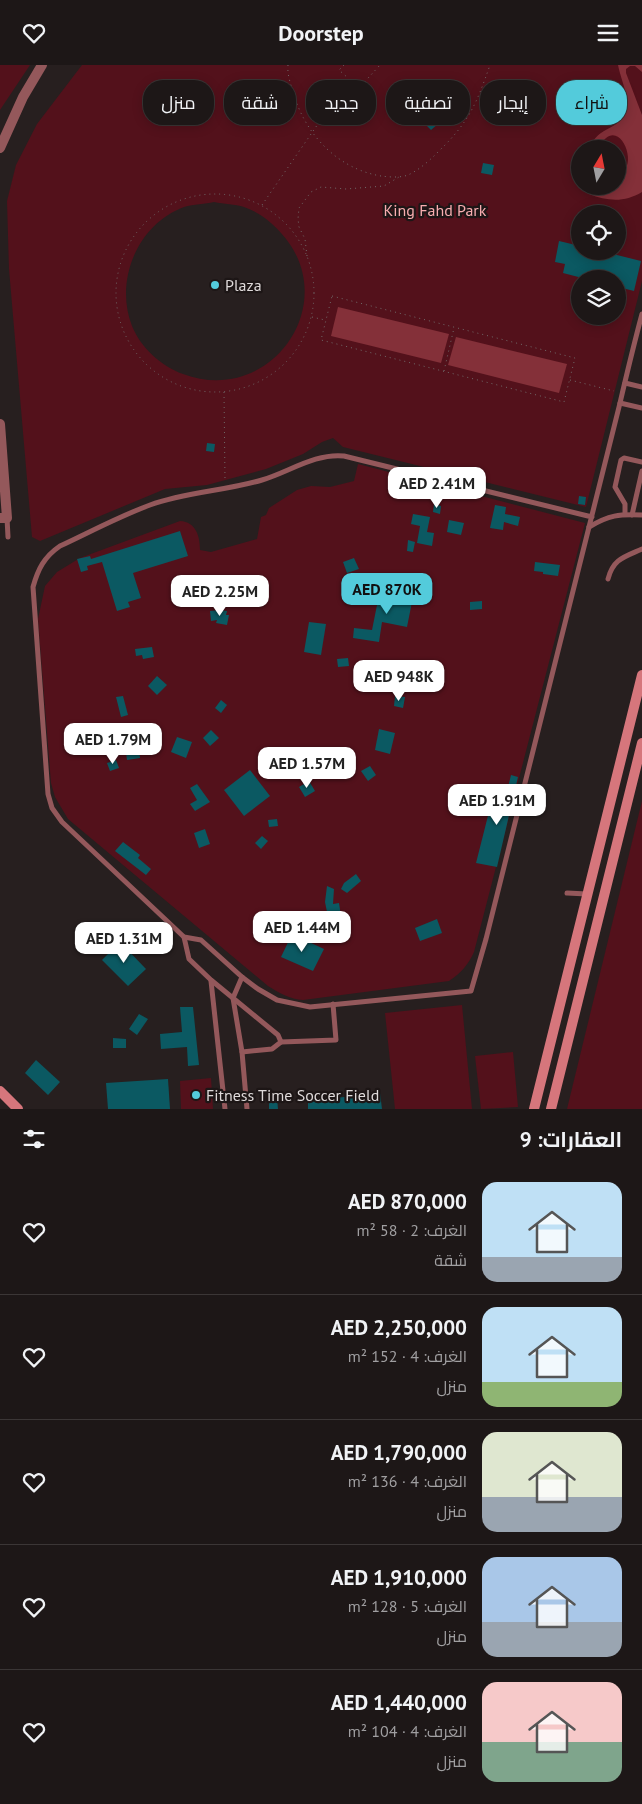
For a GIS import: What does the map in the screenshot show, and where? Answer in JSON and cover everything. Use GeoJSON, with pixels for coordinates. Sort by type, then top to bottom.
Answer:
{"type":"FeatureCollection","features":[{"type":"Feature","properties":{"kind":"street"},"geometry":{"type":"LineString","coordinates":[[0,148],[23,97],[42,65]]}},
{"type":"Feature","properties":{"kind":"street"},"geometry":{"type":"LineString","coordinates":[[0,424],[4,518]]}},
{"type":"Feature","properties":{"kind":"street"},"geometry":{"type":"LineString","coordinates":[[534,1109],[587,894],[639,700],[642,675]]}},
{"type":"Feature","properties":{"kind":"street"},"geometry":{"type":"LineString","coordinates":[[551,1109],[642,743]]}},
{"type":"Feature","properties":{"kind":"street"},"geometry":{"type":"LineString","coordinates":[[587,894],[604,898]]}},
{"type":"Feature","properties":{"kind":"street"},"geometry":{"type":"LineString","coordinates":[[545,1066],[561,1070]]}},
{"type":"Feature","properties":{"kind":"street"},"geometry":{"type":"LineString","coordinates":[[0,1091],[18,1109]]}},
{"type":"Feature","properties":{"kind":"lane"},"geometry":{"type":"LineString","coordinates":[[592,517],[334,455],[317,458],[266,479],[150,505],[60,546],[49,553],[41,563],[33,587],[48,794],[52,808],[62,822],[184,937],[201,940],[242,977],[277,1000],[310,1007],[471,991],[486,939],[592,517],[635,339],[642,314]]}},
{"type":"Feature","properties":{"kind":"lane"},"geometry":{"type":"LineString","coordinates":[[635,339],[642,341]]}},
{"type":"Feature","properties":{"kind":"lane"},"geometry":{"type":"LineString","coordinates":[[625,383],[642,387]]}},
{"type":"Feature","properties":{"kind":"lane"},"geometry":{"type":"LineString","coordinates":[[620,403],[642,408]]}},
{"type":"Feature","properties":{"kind":"lane"},"geometry":{"type":"LineString","coordinates":[[625,514],[625,504],[615,487],[621,460],[624,458],[642,462]]}},
{"type":"Feature","properties":{"kind":"lane"},"geometry":{"type":"LineString","coordinates":[[632,515],[642,471]]}},
{"type":"Feature","properties":{"kind":"lane"},"geometry":{"type":"LineString","coordinates":[[589,527],[611,516],[625,514],[642,515]]}},
{"type":"Feature","properties":{"kind":"lane"},"geometry":{"type":"LineString","coordinates":[[4,518],[8,537]]}},
{"type":"Feature","properties":{"kind":"lane"},"geometry":{"type":"LineString","coordinates":[[608,579],[612,567],[617,561],[642,549]]}},
{"type":"Feature","properties":{"kind":"lane"},"geometry":{"type":"LineString","coordinates":[[567,893],[587,894]]}},
{"type":"Feature","properties":{"kind":"lane"},"geometry":{"type":"LineString","coordinates":[[184,937],[189,959],[211,980],[278,1035],[281,1042]]}},
{"type":"Feature","properties":{"kind":"lane"},"geometry":{"type":"LineString","coordinates":[[242,977],[233,998],[242,1053],[247,1109]]}},
{"type":"Feature","properties":{"kind":"lane"},"geometry":{"type":"LineString","coordinates":[[211,980],[224,1109]]}},
{"type":"Feature","properties":{"kind":"lane"},"geometry":{"type":"LineString","coordinates":[[242,1053],[272,1049],[281,1042],[336,1040],[333,1005]]}},
{"type":"Feature","properties":{"kind":"path"},"geometry":{"type":"LineString","coordinates":[[288,65],[290,84],[303,120],[331,154],[357,169],[390,177],[406,176],[421,167],[458,133],[470,116],[479,98],[490,65]]}},
{"type":"Feature","properties":{"kind":"path"},"geometry":{"type":"LineString","coordinates":[[344,65],[339,70],[359,88],[380,65]]}},
{"type":"Feature","properties":{"kind":"path"},"geometry":{"type":"LineString","coordinates":[[261,206],[349,79]]}},
{"type":"Feature","properties":{"kind":"path"},"geometry":{"type":"LineString","coordinates":[[308,259],[296,237],[285,223],[261,206],[239,197],[221,194],[186,198],[169,205],[150,218],[134,236],[122,257],[116,279],[116,303],[121,326],[132,347],[147,365],[166,379],[188,389],[212,392],[235,390],[258,382],[278,370],[294,353],[304,337],[314,304],[314,286],[305,239],[299,227],[299,208],[311,192],[321,187],[346,189],[384,186],[401,176]]}},
{"type":"Feature","properties":{"kind":"path"},"geometry":{"type":"LineString","coordinates":[[332,296],[575,358],[564,402],[321,340],[326,320],[332,296]]}},
{"type":"Feature","properties":{"kind":"path"},"geometry":{"type":"LineString","coordinates":[[311,316],[326,320]]}},
{"type":"Feature","properties":{"kind":"path"},"geometry":{"type":"LineString","coordinates":[[444,371],[454,327]]}},
{"type":"Feature","properties":{"kind":"path"},"geometry":{"type":"LineString","coordinates":[[570,380],[622,393]]}},
{"type":"Feature","properties":{"kind":"path"},"geometry":{"type":"LineString","coordinates":[[224,391],[225,488]]}},
{"type":"Feature","properties":{"kind":"path"},"geometry":{"type":"LineString","coordinates":[[481,785],[522,793]]}},
{"type":"Feature","properties":{"kind":"green space"},"geometry":{"type":"Polygon","coordinates":[[[0,65],[30,65],[0,110],[0,65]]]}},
{"type":"Feature","properties":{"kind":"green space","name":"King Fahd Park"},"geometry":{"type":"Polygon","coordinates":[[[82,65],[642,65],[642,281],[586,507],[343,447],[333,438],[322,442],[303,454],[266,469],[207,485],[165,489],[40,541],[32,537],[9,269],[7,201],[16,165],[37,124],[82,65]],[[214,202],[184,207],[168,215],[154,226],[134,256],[128,273],[126,290],[127,308],[132,326],[146,349],[175,371],[215,380],[244,376],[269,362],[289,342],[301,317],[305,289],[298,260],[281,233],[273,225],[260,215],[244,207],[214,202]]]}},
{"type":"Feature","properties":{"kind":"green space"},"geometry":{"type":"Polygon","coordinates":[[[358,464],[585,523],[474,952],[469,961],[461,972],[449,981],[303,1000],[285,995],[268,986],[68,819],[55,797],[51,783],[38,619],[45,586],[57,572],[80,558],[180,521],[190,524],[196,531],[200,550],[211,552],[257,539],[261,517],[266,515],[269,508],[297,490],[311,486],[330,487],[354,481],[358,464]]]}},
{"type":"Feature","properties":{"kind":"green space"},"geometry":{"type":"Polygon","coordinates":[[[642,801],[642,1109],[567,1109],[642,801]]]}},
{"type":"Feature","properties":{"kind":"green space"},"geometry":{"type":"Polygon","coordinates":[[[462,1005],[472,1109],[395,1109],[385,1013],[462,1005]]]}},
{"type":"Feature","properties":{"kind":"green space"},"geometry":{"type":"Polygon","coordinates":[[[513,1052],[518,1107],[481,1109],[475,1056],[513,1052]]]}},
{"type":"Feature","properties":{"kind":"green space","name":"Fitness Time Soccer Field"},"geometry":{"type":"Polygon","coordinates":[[[211,1078],[213,1109],[181,1109],[180,1081],[211,1078]]]}},
{"type":"Feature","properties":{"kind":"shaded area"},"geometry":{"type":"Polygon","coordinates":[[[618,65],[642,65],[642,72],[635,66],[630,66],[626,69],[626,73],[642,115],[642,192],[629,198],[616,200],[592,195],[626,195],[626,167],[628,162],[626,140],[620,140],[613,135],[605,140],[594,140],[598,135],[614,125],[627,125],[627,80],[622,80],[618,65]]]}},
{"type":"Feature","properties":{"kind":"shaded area"},"geometry":{"type":"Polygon","coordinates":[[[338,307],[449,334],[441,363],[331,336],[338,307]]]}},
{"type":"Feature","properties":{"kind":"shaded area"},"geometry":{"type":"Polygon","coordinates":[[[456,337],[567,364],[559,393],[448,365],[456,337]]]}},
{"type":"Feature","properties":{"kind":"building"},"geometry":{"type":"Polygon","coordinates":[[[426,125],[437,125],[431,130],[426,125]]]}},
{"type":"Feature","properties":{"kind":"building"},"geometry":{"type":"Polygon","coordinates":[[[483,163],[494,165],[492,175],[481,173],[483,163]]]}},
{"type":"Feature","properties":{"kind":"building"},"geometry":{"type":"Polygon","coordinates":[[[559,241],[571,244],[571,260],[626,260],[626,257],[641,261],[634,291],[626,289],[626,270],[571,270],[571,275],[563,273],[565,264],[555,262],[559,241]]]}},
{"type":"Feature","properties":{"kind":"building"},"geometry":{"type":"Polygon","coordinates":[[[207,443],[215,444],[214,452],[206,451],[207,443]]]}},
{"type":"Feature","properties":{"kind":"building"},"geometry":{"type":"Polygon","coordinates":[[[579,496],[586,497],[585,505],[578,504],[579,496]]]}},
{"type":"Feature","properties":{"kind":"building"},"geometry":{"type":"Polygon","coordinates":[[[434,504],[441,506],[440,514],[433,512],[434,504]]]}},
{"type":"Feature","properties":{"kind":"building"},"geometry":{"type":"Polygon","coordinates":[[[495,505],[506,507],[505,514],[520,517],[518,526],[504,522],[503,530],[490,528],[495,505]]]}},
{"type":"Feature","properties":{"kind":"building"},"geometry":{"type":"Polygon","coordinates":[[[413,514],[430,517],[427,532],[434,533],[432,546],[417,543],[420,526],[411,524],[413,514]]]}},
{"type":"Feature","properties":{"kind":"building"},"geometry":{"type":"Polygon","coordinates":[[[449,520],[464,523],[461,535],[447,532],[449,520]]]}},
{"type":"Feature","properties":{"kind":"building"},"geometry":{"type":"Polygon","coordinates":[[[180,531],[188,556],[133,573],[141,598],[128,602],[130,607],[117,611],[102,562],[87,566],[88,570],[81,572],[77,559],[90,556],[91,559],[180,531]]]}},
{"type":"Feature","properties":{"kind":"building"},"geometry":{"type":"Polygon","coordinates":[[[408,540],[415,542],[413,552],[407,551],[408,540]]]}},
{"type":"Feature","properties":{"kind":"building"},"geometry":{"type":"Polygon","coordinates":[[[354,558],[359,569],[347,573],[343,562],[354,558]]]}},
{"type":"Feature","properties":{"kind":"building"},"geometry":{"type":"Polygon","coordinates":[[[535,562],[560,565],[558,576],[534,571],[535,562]]]}},
{"type":"Feature","properties":{"kind":"building"},"geometry":{"type":"Polygon","coordinates":[[[380,590],[413,597],[407,627],[382,622],[379,642],[353,638],[354,628],[372,630],[380,590]]]}},
{"type":"Feature","properties":{"kind":"building"},"geometry":{"type":"Polygon","coordinates":[[[482,601],[482,609],[470,610],[470,602],[482,601]]]}},
{"type":"Feature","properties":{"kind":"building"},"geometry":{"type":"Polygon","coordinates":[[[210,611],[227,611],[226,615],[229,615],[227,625],[216,623],[217,620],[211,621],[210,611]]]}},
{"type":"Feature","properties":{"kind":"building"},"geometry":{"type":"Polygon","coordinates":[[[309,622],[326,624],[321,655],[304,652],[309,622]]]}},
{"type":"Feature","properties":{"kind":"building"},"geometry":{"type":"Polygon","coordinates":[[[152,647],[154,657],[143,659],[142,655],[136,656],[135,649],[152,647]]]}},
{"type":"Feature","properties":{"kind":"building"},"geometry":{"type":"Polygon","coordinates":[[[348,658],[349,666],[338,667],[337,659],[348,658]]]}},
{"type":"Feature","properties":{"kind":"building"},"geometry":{"type":"Polygon","coordinates":[[[157,676],[167,685],[157,695],[148,686],[157,676]]]}},
{"type":"Feature","properties":{"kind":"building"},"geometry":{"type":"Polygon","coordinates":[[[123,696],[128,715],[121,717],[116,697],[123,696]]]}},
{"type":"Feature","properties":{"kind":"building"},"geometry":{"type":"Polygon","coordinates":[[[395,696],[405,697],[403,708],[394,706],[395,696]]]}},
{"type":"Feature","properties":{"kind":"building"},"geometry":{"type":"Polygon","coordinates":[[[221,700],[227,705],[221,713],[215,708],[221,700]]]}},
{"type":"Feature","properties":{"kind":"building"},"geometry":{"type":"Polygon","coordinates":[[[379,729],[395,733],[390,754],[375,750],[379,729]]]}},
{"type":"Feature","properties":{"kind":"building"},"geometry":{"type":"Polygon","coordinates":[[[211,730],[219,738],[210,746],[203,738],[211,730]]]}},
{"type":"Feature","properties":{"kind":"building"},"geometry":{"type":"Polygon","coordinates":[[[177,737],[192,742],[186,758],[171,752],[177,737]]]}},
{"type":"Feature","properties":{"kind":"building"},"geometry":{"type":"Polygon","coordinates":[[[139,751],[140,758],[127,760],[126,753],[139,751]]]}},
{"type":"Feature","properties":{"kind":"building"},"geometry":{"type":"Polygon","coordinates":[[[116,760],[119,768],[110,771],[107,763],[116,760]]]}},
{"type":"Feature","properties":{"kind":"building"},"geometry":{"type":"Polygon","coordinates":[[[370,766],[376,775],[368,781],[361,771],[370,766]]]}},
{"type":"Feature","properties":{"kind":"building"},"geometry":{"type":"Polygon","coordinates":[[[250,770],[270,796],[244,816],[224,790],[250,770]]]}},
{"type":"Feature","properties":{"kind":"building"},"geometry":{"type":"Polygon","coordinates":[[[511,775],[518,777],[497,867],[476,863],[494,792],[506,795],[511,775]]]}},
{"type":"Feature","properties":{"kind":"building"},"geometry":{"type":"Polygon","coordinates":[[[309,781],[315,791],[305,797],[299,787],[309,781]]]}},
{"type":"Feature","properties":{"kind":"building"},"geometry":{"type":"Polygon","coordinates":[[[197,784],[210,802],[195,811],[190,804],[197,800],[190,788],[197,784]]]}},
{"type":"Feature","properties":{"kind":"building"},"geometry":{"type":"Polygon","coordinates":[[[277,819],[278,826],[269,827],[268,820],[277,819]]]}},
{"type":"Feature","properties":{"kind":"building"},"geometry":{"type":"Polygon","coordinates":[[[205,829],[210,844],[199,848],[194,833],[205,829]]]}},
{"type":"Feature","properties":{"kind":"building"},"geometry":{"type":"Polygon","coordinates":[[[262,836],[268,841],[261,849],[255,843],[262,836]]]}},
{"type":"Feature","properties":{"kind":"building"},"geometry":{"type":"Polygon","coordinates":[[[123,842],[140,855],[138,858],[151,869],[146,875],[115,851],[123,842]]]}},
{"type":"Feature","properties":{"kind":"building"},"geometry":{"type":"Polygon","coordinates":[[[356,874],[361,881],[347,893],[341,889],[344,883],[356,874]]]}},
{"type":"Feature","properties":{"kind":"building"},"geometry":{"type":"Polygon","coordinates":[[[327,886],[334,889],[333,904],[339,903],[341,916],[332,918],[331,922],[329,922],[325,902],[327,886]]]}},
{"type":"Feature","properties":{"kind":"building"},"geometry":{"type":"Polygon","coordinates":[[[437,919],[442,933],[420,941],[415,928],[437,919]]]}},
{"type":"Feature","properties":{"kind":"building"},"geometry":{"type":"Polygon","coordinates":[[[292,934],[324,949],[313,971],[281,957],[292,934]]]}},
{"type":"Feature","properties":{"kind":"building"},"geometry":{"type":"Polygon","coordinates":[[[120,942],[146,969],[128,986],[102,960],[120,942]]]}},
{"type":"Feature","properties":{"kind":"building"},"geometry":{"type":"Polygon","coordinates":[[[180,1007],[193,1007],[199,1065],[188,1066],[187,1047],[161,1049],[160,1034],[182,1032],[180,1007]]]}},
{"type":"Feature","properties":{"kind":"building"},"geometry":{"type":"Polygon","coordinates":[[[139,1014],[148,1019],[137,1035],[129,1029],[139,1014]]]}},
{"type":"Feature","properties":{"kind":"building"},"geometry":{"type":"Polygon","coordinates":[[[113,1038],[126,1039],[126,1048],[113,1048],[113,1038]]]}},
{"type":"Feature","properties":{"kind":"building"},"geometry":{"type":"Polygon","coordinates":[[[36,1060],[60,1082],[48,1095],[25,1073],[36,1060]]]}},
{"type":"Feature","properties":{"kind":"building"},"geometry":{"type":"Polygon","coordinates":[[[168,1079],[170,1109],[108,1109],[106,1083],[168,1079]]]}},
{"type":"Feature","properties":{"kind":"building"},"geometry":{"type":"Polygon","coordinates":[[[380,1093],[382,1109],[308,1109],[308,1101],[380,1093]]]}},
{"type":"Feature","properties":{"kind":"building"},"geometry":{"type":"Polygon","coordinates":[[[269,1097],[277,1097],[278,1109],[269,1109],[269,1097]]]}},
{"type":"Feature","properties":{"kind":"place","name":"Plaza"},"geometry":{"type":"Point","coordinates":[215,285]}},
{"type":"Feature","properties":{"kind":"place","name":"Fitness Time Soccer Field"},"geometry":{"type":"Point","coordinates":[196,1095]}}]}
